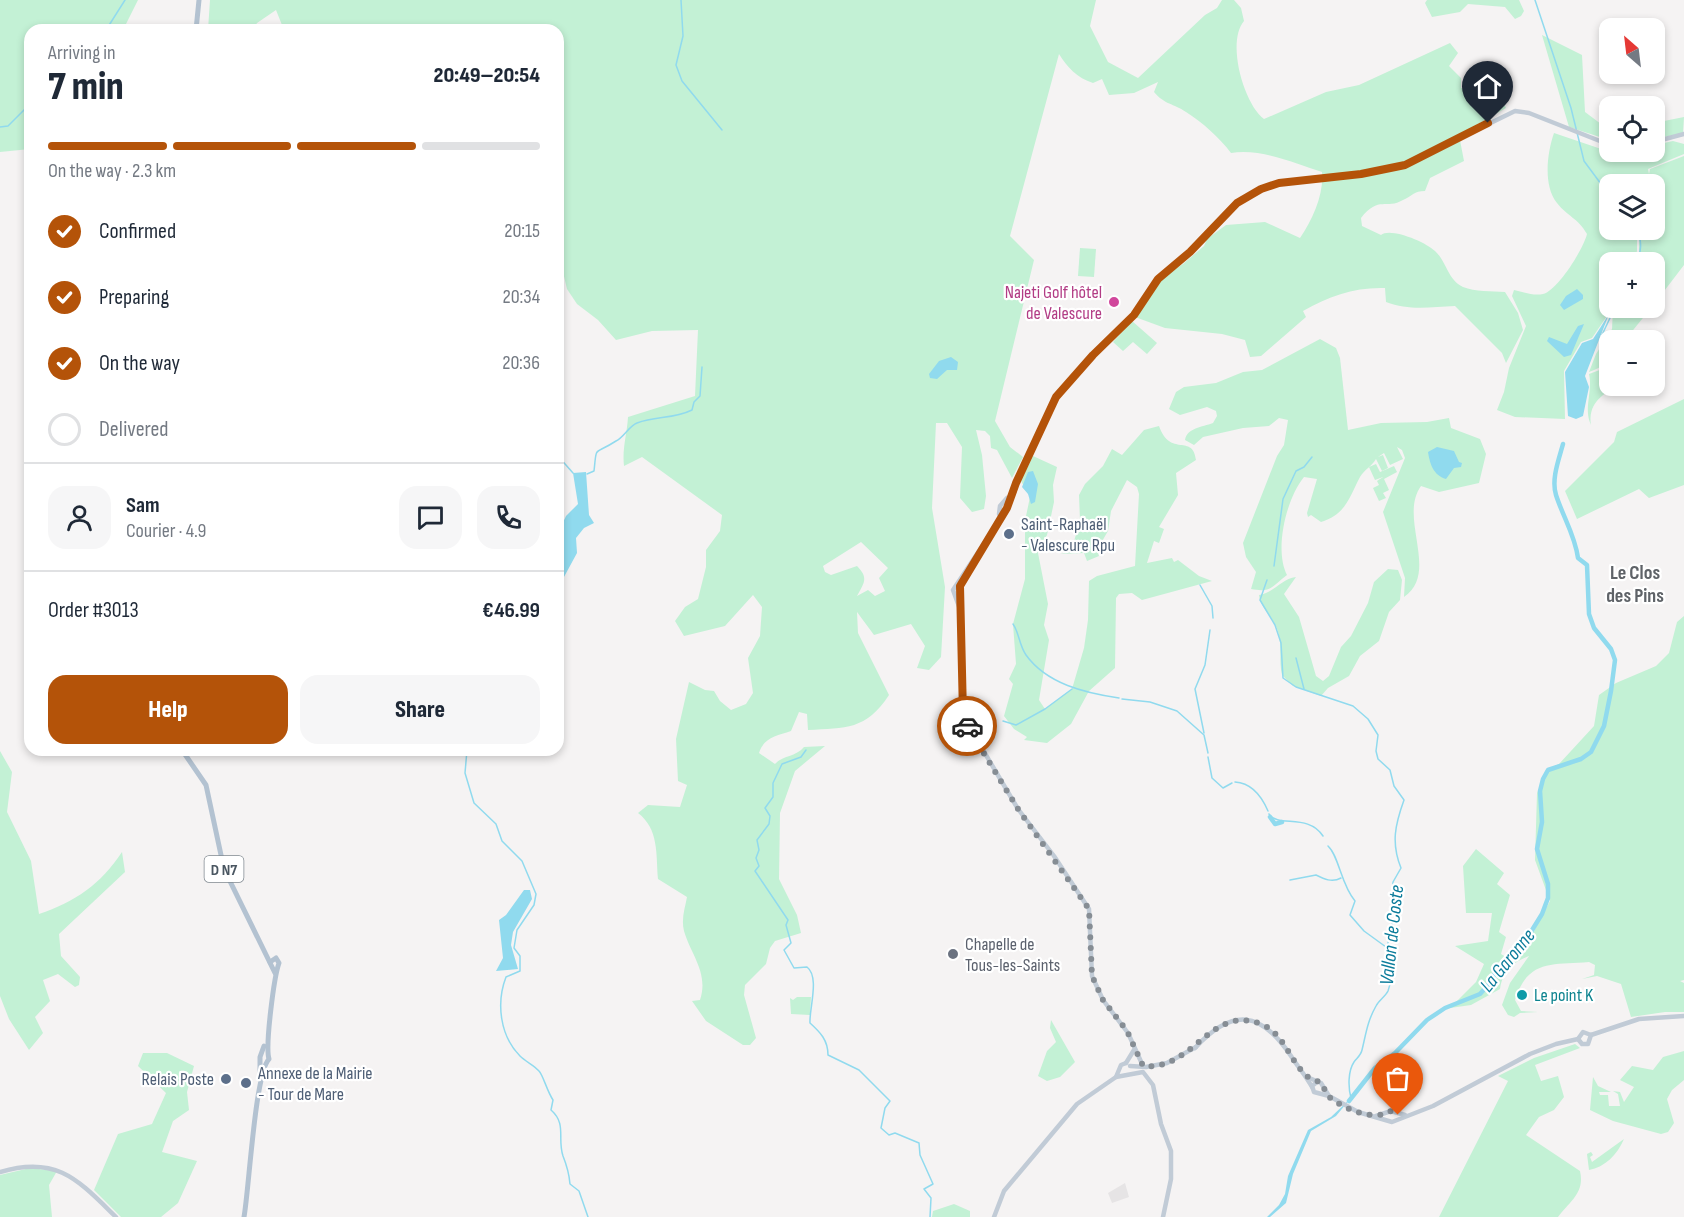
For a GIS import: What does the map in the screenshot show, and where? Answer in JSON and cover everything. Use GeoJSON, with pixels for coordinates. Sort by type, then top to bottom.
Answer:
{"type":"FeatureCollection","features":[{"type":"Feature","properties":{"kind":"main road"},"geometry":{"type":"LineString","coordinates":[[197,24],[199,0]]}},
{"type":"Feature","properties":{"kind":"main road"},"geometry":{"type":"LineString","coordinates":[[1143,1066],[1127,1031],[1103,1000],[1092,976],[1089,909],[1018,809],[964,718],[961,612],[958,591],[966,573],[1004,507],[1056,397],[1093,355],[1134,315],[1164,271],[1190,252],[1241,200],[1279,183],[1361,174],[1405,165],[1515,111],[1529,113],[1599,141]]}},
{"type":"Feature","properties":{"kind":"main road"},"geometry":{"type":"LineString","coordinates":[[1665,139],[1684,136]]}},
{"type":"Feature","properties":{"kind":"main road","name":"D N7"},"geometry":{"type":"LineString","coordinates":[[184,756],[202,783],[209,800],[224,868],[274,963],[275,986],[263,1061],[244,1216]]}},
{"type":"Feature","properties":{"kind":"main road"},"geometry":{"type":"LineString","coordinates":[[994,1217],[1004,1191],[1077,1104],[1126,1070],[1178,1059],[1223,1024],[1235,1020],[1264,1025],[1277,1036],[1312,1088],[1318,1093],[1329,1096],[1349,1108],[1392,1122],[1433,1106],[1530,1054],[1578,1039],[1583,1032],[1591,1035],[1639,1019],[1684,1016]]}},
{"type":"Feature","properties":{"kind":"main road"},"geometry":{"type":"LineString","coordinates":[[1578,1039],[1582,1044],[1588,1044],[1591,1035]]}},
{"type":"Feature","properties":{"kind":"main road"},"geometry":{"type":"LineString","coordinates":[[1126,1070],[1134,1050]]}},
{"type":"Feature","properties":{"kind":"main road"},"geometry":{"type":"LineString","coordinates":[[1148,1076],[1150,1066]]}},
{"type":"Feature","properties":{"kind":"main road"},"geometry":{"type":"LineString","coordinates":[[1126,1070],[1143,1072],[1148,1076],[1153,1085],[1161,1124],[1171,1151],[1171,1179],[1163,1217]]}},
{"type":"Feature","properties":{"kind":"main road"},"geometry":{"type":"LineString","coordinates":[[1306,1076],[1323,1087],[1329,1096]]}},
{"type":"Feature","properties":{"kind":"main road"},"geometry":{"type":"LineString","coordinates":[[1312,1088],[1317,1082]]}},
{"type":"Feature","properties":{"kind":"main road"},"geometry":{"type":"LineString","coordinates":[[1318,1093],[1323,1087]]}},
{"type":"Feature","properties":{"kind":"main road"},"geometry":{"type":"LineString","coordinates":[[1376,1116],[1391,1111],[1407,1115]]}},
{"type":"Feature","properties":{"kind":"main road"},"geometry":{"type":"LineString","coordinates":[[1388,1113],[1388,1120]]}},
{"type":"Feature","properties":{"kind":"main road"},"geometry":{"type":"LineString","coordinates":[[1397,1113],[1397,1120]]}},
{"type":"Feature","properties":{"kind":"main road"},"geometry":{"type":"LineString","coordinates":[[0,1172],[27,1165],[60,1171],[79,1181],[116,1217]]}},
{"type":"Feature","properties":{"kind":"shaded area"},"geometry":{"type":"Polygon","coordinates":[[[1125,1183],[1129,1197],[1112,1203],[1108,1193],[1125,1183]]]}},
{"type":"Feature","properties":{"kind":"green space"},"geometry":{"type":"Polygon","coordinates":[[[0,0],[138,0],[126,24],[24,24],[24,150],[0,152],[0,0]]]}},
{"type":"Feature","properties":{"kind":"green space"},"geometry":{"type":"Polygon","coordinates":[[[210,0],[1096,0],[1090,26],[1108,62],[1138,78],[1205,15],[1217,8],[1222,0],[1234,0],[1241,8],[1244,21],[1237,43],[1240,72],[1250,100],[1264,119],[1326,92],[1359,85],[1450,43],[1458,53],[1449,66],[1461,78],[1461,88],[1493,94],[1503,102],[1506,108],[1459,135],[1464,161],[1430,178],[1425,191],[1397,203],[1373,207],[1361,218],[1362,226],[1381,235],[1400,234],[1430,247],[1439,255],[1454,280],[1463,287],[1478,291],[1505,292],[1518,313],[1523,330],[1506,363],[1502,353],[1455,306],[1420,308],[1395,305],[1386,302],[1385,288],[1363,289],[1343,294],[1303,311],[1306,317],[1261,356],[1250,357],[1245,340],[1222,334],[1165,328],[1133,316],[1163,277],[1183,264],[1204,246],[1207,239],[1226,225],[1265,222],[1300,238],[1317,206],[1322,172],[1265,154],[1231,153],[1199,121],[1158,96],[1154,92],[1158,82],[1134,93],[1109,95],[1102,79],[1093,83],[1082,78],[1069,68],[1059,54],[1010,236],[1034,260],[995,421],[1010,447],[1023,457],[1012,478],[997,450],[991,448],[990,436],[985,431],[976,430],[982,455],[986,496],[984,509],[972,512],[960,498],[962,447],[947,423],[936,423],[932,508],[945,587],[941,657],[929,670],[917,668],[925,646],[911,624],[874,635],[857,612],[858,633],[889,695],[872,715],[854,725],[844,727],[808,730],[807,714],[799,712],[791,731],[772,738],[761,748],[759,753],[775,764],[804,747],[825,746],[795,771],[780,813],[779,879],[797,915],[801,933],[775,941],[770,948],[766,964],[745,985],[744,995],[756,1038],[750,1045],[743,1045],[706,1021],[692,1001],[700,1000],[702,981],[698,964],[683,927],[687,897],[658,879],[653,834],[645,819],[638,813],[648,805],[680,807],[687,785],[678,781],[676,739],[689,682],[705,690],[714,691],[720,701],[731,710],[746,704],[753,693],[748,658],[760,636],[762,607],[753,595],[725,626],[684,636],[675,621],[685,607],[698,599],[706,567],[706,550],[720,531],[722,515],[642,457],[624,466],[624,454],[628,417],[695,396],[698,330],[652,331],[616,340],[598,320],[577,304],[567,289],[564,276],[564,24],[282,24],[276,10],[257,23],[208,24],[210,0]],[[861,542],[823,566],[825,572],[831,575],[857,566],[863,574],[864,581],[857,596],[868,590],[875,596],[885,591],[879,578],[888,568],[861,542]]]}},
{"type":"Feature","properties":{"kind":"green space"},"geometry":{"type":"Polygon","coordinates":[[[1427,0],[1519,0],[1524,11],[1515,19],[1505,7],[1468,4],[1460,12],[1432,17],[1425,3],[1427,0]]]}},
{"type":"Feature","properties":{"kind":"green space"},"geometry":{"type":"Polygon","coordinates":[[[1542,35],[1582,55],[1585,112],[1599,122],[1599,137],[1569,127],[1542,35]]]}},
{"type":"Feature","properties":{"kind":"green space"},"geometry":{"type":"Polygon","coordinates":[[[1684,117],[1683,133],[1665,137],[1665,121],[1684,117]]]}},
{"type":"Feature","properties":{"kind":"green space"},"geometry":{"type":"Polygon","coordinates":[[[1554,133],[1599,148],[1599,162],[1665,162],[1648,169],[1649,174],[1599,174],[1599,240],[1637,240],[1637,251],[1599,252],[1599,318],[1606,318],[1592,338],[1581,342],[1564,371],[1565,419],[1515,417],[1497,410],[1509,368],[1526,326],[1512,296],[1514,290],[1529,294],[1543,294],[1549,291],[1569,269],[1587,234],[1553,196],[1548,179],[1548,159],[1554,133]]]}},
{"type":"Feature","properties":{"kind":"green space"},"geometry":{"type":"Polygon","coordinates":[[[1673,141],[1684,144],[1684,154],[1665,162],[1665,143],[1673,141]]]}},
{"type":"Feature","properties":{"kind":"green space"},"geometry":{"type":"Polygon","coordinates":[[[1684,156],[1684,265],[1665,290],[1665,252],[1639,252],[1639,240],[1665,240],[1665,174],[1649,174],[1650,169],[1684,156]]]}},
{"type":"Feature","properties":{"kind":"green space"},"geometry":{"type":"Polygon","coordinates":[[[1080,248],[1096,249],[1094,277],[1078,276],[1080,248]]]}},
{"type":"Feature","properties":{"kind":"green space"},"geometry":{"type":"Polygon","coordinates":[[[1613,318],[1643,318],[1633,330],[1612,329],[1613,318]]]}},
{"type":"Feature","properties":{"kind":"green space"},"geometry":{"type":"Polygon","coordinates":[[[1132,321],[1157,343],[1147,354],[1133,342],[1123,351],[1113,342],[1132,321]]]}},
{"type":"Feature","properties":{"kind":"green space"},"geometry":{"type":"Polygon","coordinates":[[[1320,339],[1336,348],[1340,358],[1348,430],[1381,423],[1427,422],[1449,418],[1451,428],[1480,439],[1486,454],[1479,483],[1439,492],[1421,486],[1415,499],[1414,513],[1419,574],[1414,586],[1404,597],[1405,578],[1383,512],[1405,458],[1402,450],[1397,447],[1403,459],[1390,465],[1384,453],[1378,457],[1383,455],[1388,468],[1382,471],[1376,459],[1362,475],[1341,510],[1321,522],[1311,515],[1308,517],[1307,513],[1317,479],[1304,477],[1292,498],[1284,525],[1282,552],[1287,575],[1268,589],[1251,589],[1256,572],[1246,557],[1243,543],[1277,456],[1284,445],[1288,420],[1279,418],[1269,426],[1243,428],[1203,437],[1194,445],[1185,440],[1186,436],[1196,428],[1213,423],[1217,416],[1216,411],[1207,407],[1180,415],[1169,409],[1176,392],[1184,387],[1216,383],[1243,372],[1262,370],[1320,339]]]}},
{"type":"Feature","properties":{"kind":"green space"},"geometry":{"type":"Polygon","coordinates":[[[1599,349],[1599,367],[1589,372],[1599,349]]]}},
{"type":"Feature","properties":{"kind":"green space"},"geometry":{"type":"Polygon","coordinates":[[[1599,370],[1599,396],[1603,396],[1593,407],[1591,425],[1588,412],[1589,374],[1599,370]]]}},
{"type":"Feature","properties":{"kind":"green space"},"geometry":{"type":"Polygon","coordinates":[[[1684,399],[1684,485],[1649,498],[1639,489],[1577,519],[1565,491],[1614,442],[1617,432],[1684,399]]]}},
{"type":"Feature","properties":{"kind":"green space"},"geometry":{"type":"Polygon","coordinates":[[[1159,426],[1169,441],[1190,448],[1196,460],[1176,473],[1178,495],[1159,527],[1164,529],[1159,543],[1154,541],[1147,563],[1172,558],[1174,562],[1178,560],[1199,576],[1212,581],[1142,600],[1132,593],[1119,594],[1116,598],[1115,668],[1089,691],[1071,724],[1047,743],[1024,740],[1027,737],[1014,729],[1004,716],[1013,684],[1009,679],[1016,664],[1013,624],[1025,579],[1025,521],[1030,497],[1021,481],[1033,456],[1057,467],[1053,485],[1054,502],[1047,535],[1038,553],[1048,604],[1044,625],[1049,640],[1039,700],[1045,709],[1072,689],[1084,648],[1088,620],[1089,581],[1097,576],[1135,566],[1139,494],[1137,487],[1127,480],[1111,511],[1108,531],[1097,550],[1099,556],[1087,561],[1084,553],[1060,554],[1071,552],[1080,520],[1079,495],[1085,484],[1103,466],[1112,449],[1122,455],[1144,430],[1159,426]]]}},
{"type":"Feature","properties":{"kind":"green space"},"geometry":{"type":"Polygon","coordinates":[[[1376,464],[1380,472],[1394,466],[1397,472],[1384,479],[1389,490],[1383,493],[1386,498],[1379,501],[1373,488],[1379,485],[1377,481],[1383,477],[1375,480],[1369,467],[1376,464]]]}},
{"type":"Feature","properties":{"kind":"green space"},"geometry":{"type":"Polygon","coordinates":[[[1388,569],[1398,570],[1402,580],[1400,600],[1389,612],[1379,641],[1360,656],[1349,676],[1328,688],[1321,696],[1293,686],[1282,675],[1278,631],[1261,603],[1259,595],[1296,577],[1284,594],[1299,617],[1316,676],[1323,681],[1329,676],[1341,647],[1351,636],[1368,603],[1374,582],[1388,569]]]}},
{"type":"Feature","properties":{"kind":"green space"},"geometry":{"type":"Polygon","coordinates":[[[1684,616],[1684,980],[1680,981],[1684,983],[1684,1012],[1631,1017],[1621,984],[1597,976],[1582,979],[1594,975],[1595,965],[1589,962],[1553,965],[1534,971],[1520,987],[1515,1000],[1521,1011],[1538,1012],[1520,1013],[1514,1017],[1508,1015],[1502,1005],[1510,983],[1529,956],[1509,968],[1503,977],[1500,989],[1471,1005],[1450,1008],[1476,982],[1484,964],[1455,946],[1488,941],[1492,913],[1466,913],[1463,866],[1476,849],[1504,873],[1497,884],[1510,895],[1499,932],[1506,937],[1501,954],[1506,957],[1534,931],[1550,901],[1535,860],[1537,793],[1548,769],[1559,764],[1594,726],[1599,695],[1616,683],[1656,666],[1669,653],[1677,622],[1684,616]]]}},
{"type":"Feature","properties":{"kind":"green space"},"geometry":{"type":"Polygon","coordinates":[[[0,751],[12,772],[7,812],[31,861],[39,914],[64,904],[86,891],[105,874],[122,852],[125,872],[59,934],[61,956],[80,977],[79,985],[75,987],[58,974],[43,980],[50,1001],[35,1017],[43,1033],[29,1050],[9,1019],[0,996],[0,751]]]}},
{"type":"Feature","properties":{"kind":"green space"},"geometry":{"type":"Polygon","coordinates":[[[797,997],[811,997],[810,1015],[791,1014],[790,998],[793,1000],[797,997]]]}},
{"type":"Feature","properties":{"kind":"green space"},"geometry":{"type":"Polygon","coordinates":[[[1051,1020],[1075,1062],[1060,1077],[1047,1081],[1038,1076],[1047,1051],[1056,1042],[1050,1028],[1051,1020]]]}},
{"type":"Feature","properties":{"kind":"green space"},"geometry":{"type":"Polygon","coordinates":[[[1575,1044],[1580,1048],[1535,1065],[1541,1081],[1558,1076],[1564,1097],[1554,1110],[1539,1117],[1526,1135],[1580,1171],[1580,1185],[1572,1201],[1558,1217],[1439,1217],[1508,1081],[1498,1076],[1534,1058],[1575,1044]]]}},
{"type":"Feature","properties":{"kind":"green space"},"geometry":{"type":"Polygon","coordinates":[[[1684,1051],[1684,1080],[1672,1090],[1667,1099],[1674,1123],[1668,1132],[1661,1134],[1613,1121],[1590,1110],[1593,1077],[1598,1086],[1611,1092],[1599,1092],[1600,1095],[1608,1095],[1609,1106],[1620,1106],[1618,1094],[1613,1091],[1620,1092],[1624,1102],[1634,1087],[1620,1080],[1632,1066],[1653,1070],[1663,1057],[1684,1051]]]}},
{"type":"Feature","properties":{"kind":"green space"},"geometry":{"type":"Polygon","coordinates":[[[143,1053],[167,1053],[194,1066],[187,1092],[189,1110],[173,1121],[162,1152],[197,1161],[178,1203],[161,1217],[121,1217],[94,1190],[118,1134],[152,1124],[166,1093],[138,1066],[143,1053]]]}},
{"type":"Feature","properties":{"kind":"green space"},"geometry":{"type":"Polygon","coordinates":[[[1624,1139],[1610,1159],[1589,1170],[1587,1154],[1591,1152],[1593,1155],[1590,1157],[1592,1162],[1624,1139]]]}},
{"type":"Feature","properties":{"kind":"green space"},"geometry":{"type":"Polygon","coordinates":[[[30,1168],[57,1171],[49,1185],[52,1217],[0,1217],[0,1175],[30,1168]]]}},
{"type":"Feature","properties":{"kind":"green space"},"geometry":{"type":"Polygon","coordinates":[[[954,1204],[970,1211],[970,1217],[932,1217],[933,1211],[954,1204]]]}},
{"type":"Feature","properties":{"kind":"water"},"geometry":{"type":"Polygon","coordinates":[[[1577,289],[1583,295],[1583,299],[1564,310],[1560,305],[1566,296],[1577,289]]]}},
{"type":"Feature","properties":{"kind":"water"},"geometry":{"type":"Polygon","coordinates":[[[1606,318],[1607,318],[1603,330],[1599,330],[1599,340],[1585,376],[1589,387],[1583,416],[1576,419],[1568,416],[1565,372],[1582,343],[1593,339],[1606,318]]]}},
{"type":"Feature","properties":{"kind":"water"},"geometry":{"type":"Polygon","coordinates":[[[1584,324],[1571,355],[1564,357],[1547,341],[1549,337],[1567,344],[1578,326],[1584,324]]]}},
{"type":"Feature","properties":{"kind":"water"},"geometry":{"type":"Polygon","coordinates":[[[951,357],[958,362],[957,370],[947,370],[937,379],[930,378],[929,374],[939,361],[951,357]]]}},
{"type":"Feature","properties":{"kind":"water"},"geometry":{"type":"Polygon","coordinates":[[[1437,447],[1454,451],[1459,462],[1462,463],[1461,467],[1454,468],[1446,479],[1435,472],[1430,461],[1428,452],[1437,447]]]}},
{"type":"Feature","properties":{"kind":"water"},"geometry":{"type":"Polygon","coordinates":[[[1033,471],[1038,484],[1035,502],[1031,504],[1028,494],[1022,487],[1028,472],[1033,471]]]}},
{"type":"Feature","properties":{"kind":"water"},"geometry":{"type":"Polygon","coordinates":[[[586,472],[589,515],[594,523],[584,528],[576,538],[577,553],[564,577],[564,520],[578,504],[573,473],[586,472]]]}},
{"type":"Feature","properties":{"kind":"water"},"geometry":{"type":"Polygon","coordinates":[[[524,890],[530,890],[532,899],[513,932],[511,945],[518,969],[496,971],[503,958],[499,920],[506,915],[524,890]]]}},
{"type":"Feature","properties":{"kind":"water"},"geometry":{"type":"Polygon","coordinates":[[[1351,1098],[1336,1116],[1311,1131],[1293,1174],[1286,1203],[1267,1217],[1279,1205],[1285,1194],[1288,1176],[1308,1130],[1331,1117],[1351,1098]]]}},
{"type":"Feature","properties":{"kind":"waterway"},"geometry":{"type":"LineString","coordinates":[[110,24],[125,0]]}},
{"type":"Feature","properties":{"kind":"waterway"},"geometry":{"type":"LineString","coordinates":[[681,0],[683,36],[676,65],[682,81],[722,130]]}},
{"type":"Feature","properties":{"kind":"waterway"},"geometry":{"type":"LineString","coordinates":[[1535,0],[1571,108],[1584,161],[1599,181]]}},
{"type":"Feature","properties":{"kind":"waterway"},"geometry":{"type":"LineString","coordinates":[[0,127],[8,126],[24,110]]}},
{"type":"Feature","properties":{"kind":"waterway"},"geometry":{"type":"LineString","coordinates":[[1640,240],[1640,252]]}},
{"type":"Feature","properties":{"kind":"waterway"},"geometry":{"type":"LineString","coordinates":[[1604,330],[1610,318]]}},
{"type":"Feature","properties":{"kind":"waterway"},"geometry":{"type":"LineString","coordinates":[[587,474],[594,471],[596,454],[619,439],[634,424],[692,410],[694,402],[700,396],[702,367]]}},
{"type":"Feature","properties":{"kind":"waterway","name":"La Garonne"},"geometry":{"type":"LineString","coordinates":[[1349,1101],[1375,1068],[1395,1053],[1427,1020],[1445,1008],[1480,994],[1491,982],[1497,968],[1521,948],[1542,914],[1548,898],[1548,884],[1537,849],[1542,822],[1540,791],[1543,779],[1548,770],[1581,759],[1591,752],[1604,726],[1615,660],[1611,649],[1594,628],[1589,614],[1587,565],[1578,558],[1572,534],[1556,495],[1555,476],[1563,444]]}},
{"type":"Feature","properties":{"kind":"waterway","name":"Vallon de Coste"},"geometry":{"type":"LineString","coordinates":[[1274,566],[1283,499],[1296,471],[1304,467],[1312,457]]}},
{"type":"Feature","properties":{"kind":"waterway"},"geometry":{"type":"LineString","coordinates":[[564,463],[573,473]]}},
{"type":"Feature","properties":{"kind":"waterway","name":"Vallon de Coste"},"geometry":{"type":"LineString","coordinates":[[1267,580],[1260,600],[1275,625],[1281,643],[1283,678],[1296,687],[1353,706],[1368,719],[1378,735],[1376,751],[1378,759],[1390,770],[1394,786],[1404,800],[1395,834],[1401,868],[1393,882],[1390,915],[1393,927],[1388,943],[1390,983],[1387,993],[1373,1012],[1360,1055],[1351,1070],[1349,1084],[1351,1098]]}},
{"type":"Feature","properties":{"kind":"waterway"},"geometry":{"type":"LineString","coordinates":[[1200,585],[1212,606],[1213,618]]}},
{"type":"Feature","properties":{"kind":"waterway"},"geometry":{"type":"LineString","coordinates":[[1013,624],[1026,655],[1045,673],[1068,686],[1119,698]]}},
{"type":"Feature","properties":{"kind":"waterway"},"geometry":{"type":"LineString","coordinates":[[1204,733],[1195,689],[1205,665],[1210,630]]}},
{"type":"Feature","properties":{"kind":"waterway"},"geometry":{"type":"LineString","coordinates":[[1296,658],[1304,689]]}},
{"type":"Feature","properties":{"kind":"waterway"},"geometry":{"type":"LineString","coordinates":[[1003,721],[1016,725],[1045,709],[1072,689]]}},
{"type":"Feature","properties":{"kind":"waterway"},"geometry":{"type":"LineString","coordinates":[[1122,699],[1150,702],[1177,711],[1204,735],[1208,753]]}},
{"type":"Feature","properties":{"kind":"waterway"},"geometry":{"type":"LineString","coordinates":[[806,750],[801,757],[782,764],[773,783],[773,797],[765,808],[770,816],[769,824],[757,840],[759,850],[756,858],[759,866],[755,871],[788,920],[786,925],[791,943],[784,950],[794,968],[807,967],[811,972],[813,985],[810,1023],[823,1037],[828,1055],[859,1070],[890,1101],[885,1108],[881,1128],[889,1135],[895,1133],[919,1143],[920,1155],[933,1184],[924,1189],[931,1198],[930,1217]]}},
{"type":"Feature","properties":{"kind":"waterway"},"geometry":{"type":"LineString","coordinates":[[466,756],[465,773],[474,803],[496,824],[502,841],[522,861],[536,894],[534,905],[517,930],[514,948],[520,956],[520,971],[506,977],[503,987],[501,1008],[504,1029],[513,1048],[541,1073],[553,1100],[551,1110],[559,1121],[561,1149],[570,1184],[579,1191],[588,1217]]}},
{"type":"Feature","properties":{"kind":"waterway"},"geometry":{"type":"LineString","coordinates":[[1208,757],[1212,778],[1223,788],[1232,783]]}},
{"type":"Feature","properties":{"kind":"waterway"},"geometry":{"type":"LineString","coordinates":[[1235,782],[1246,785],[1256,792],[1268,811]]}},
{"type":"Feature","properties":{"kind":"waterway"},"geometry":{"type":"LineString","coordinates":[[1269,814],[1279,820],[1310,825],[1323,836]]}},
{"type":"Feature","properties":{"kind":"waterway"},"geometry":{"type":"LineString","coordinates":[[1270,817],[1275,824],[1282,822]]}},
{"type":"Feature","properties":{"kind":"waterway"},"geometry":{"type":"LineString","coordinates":[[1328,846],[1335,857],[1346,887],[1355,901],[1350,915],[1364,931],[1386,947]]}},
{"type":"Feature","properties":{"kind":"waterway"},"geometry":{"type":"LineString","coordinates":[[1290,880],[1316,875],[1331,880],[1341,878]]}},
{"type":"Feature","properties":{"kind":"way so far"},"geometry":{"type":"LineString","coordinates":[[967,726],[1012,801],[1054,856],[1089,909],[1092,976],[1103,1000],[1127,1031],[1143,1066],[1178,1059],[1190,1052],[1213,1030],[1227,1022],[1245,1020],[1264,1025],[1275,1033],[1306,1076],[1320,1082],[1329,1096],[1338,1102],[1370,1115],[1382,1115],[1393,1111],[1398,1115]]}},
{"type":"Feature","properties":{"kind":"place","name":"Najeti Golf hôtel de Valescure"},"geometry":{"type":"Point","coordinates":[1114,302]}},
{"type":"Feature","properties":{"kind":"place","name":"Saint-Raphaël - Valescure Rpu"},"geometry":{"type":"Point","coordinates":[1009,534]}},
{"type":"Feature","properties":{"kind":"place","name":"Chapelle de Tous-les-Saints"},"geometry":{"type":"Point","coordinates":[953,954]}},
{"type":"Feature","properties":{"kind":"place","name":"Le point K"},"geometry":{"type":"Point","coordinates":[1522,995]}},
{"type":"Feature","properties":{"kind":"place","name":"Relais Poste"},"geometry":{"type":"Point","coordinates":[226,1079]}},
{"type":"Feature","properties":{"kind":"place","name":"Annexe de la Mairie - Tour de Mare"},"geometry":{"type":"Point","coordinates":[246,1083]}},
{"type":"Feature","properties":{"kind":"district","name":"Le Clos des Pins"},"geometry":{"type":"Point","coordinates":[1635,584]}},
{"type":"Feature","properties":{"kind":"route"},"geometry":{"type":"LineString","coordinates":[[967,726],[963,714],[959,588],[991,531],[1006,510],[1008,501],[1056,397],[1093,355],[1134,315],[1164,271],[1190,252],[1237,203],[1261,189],[1279,183],[1394,169],[1417,161],[1488,123]]}}]}
